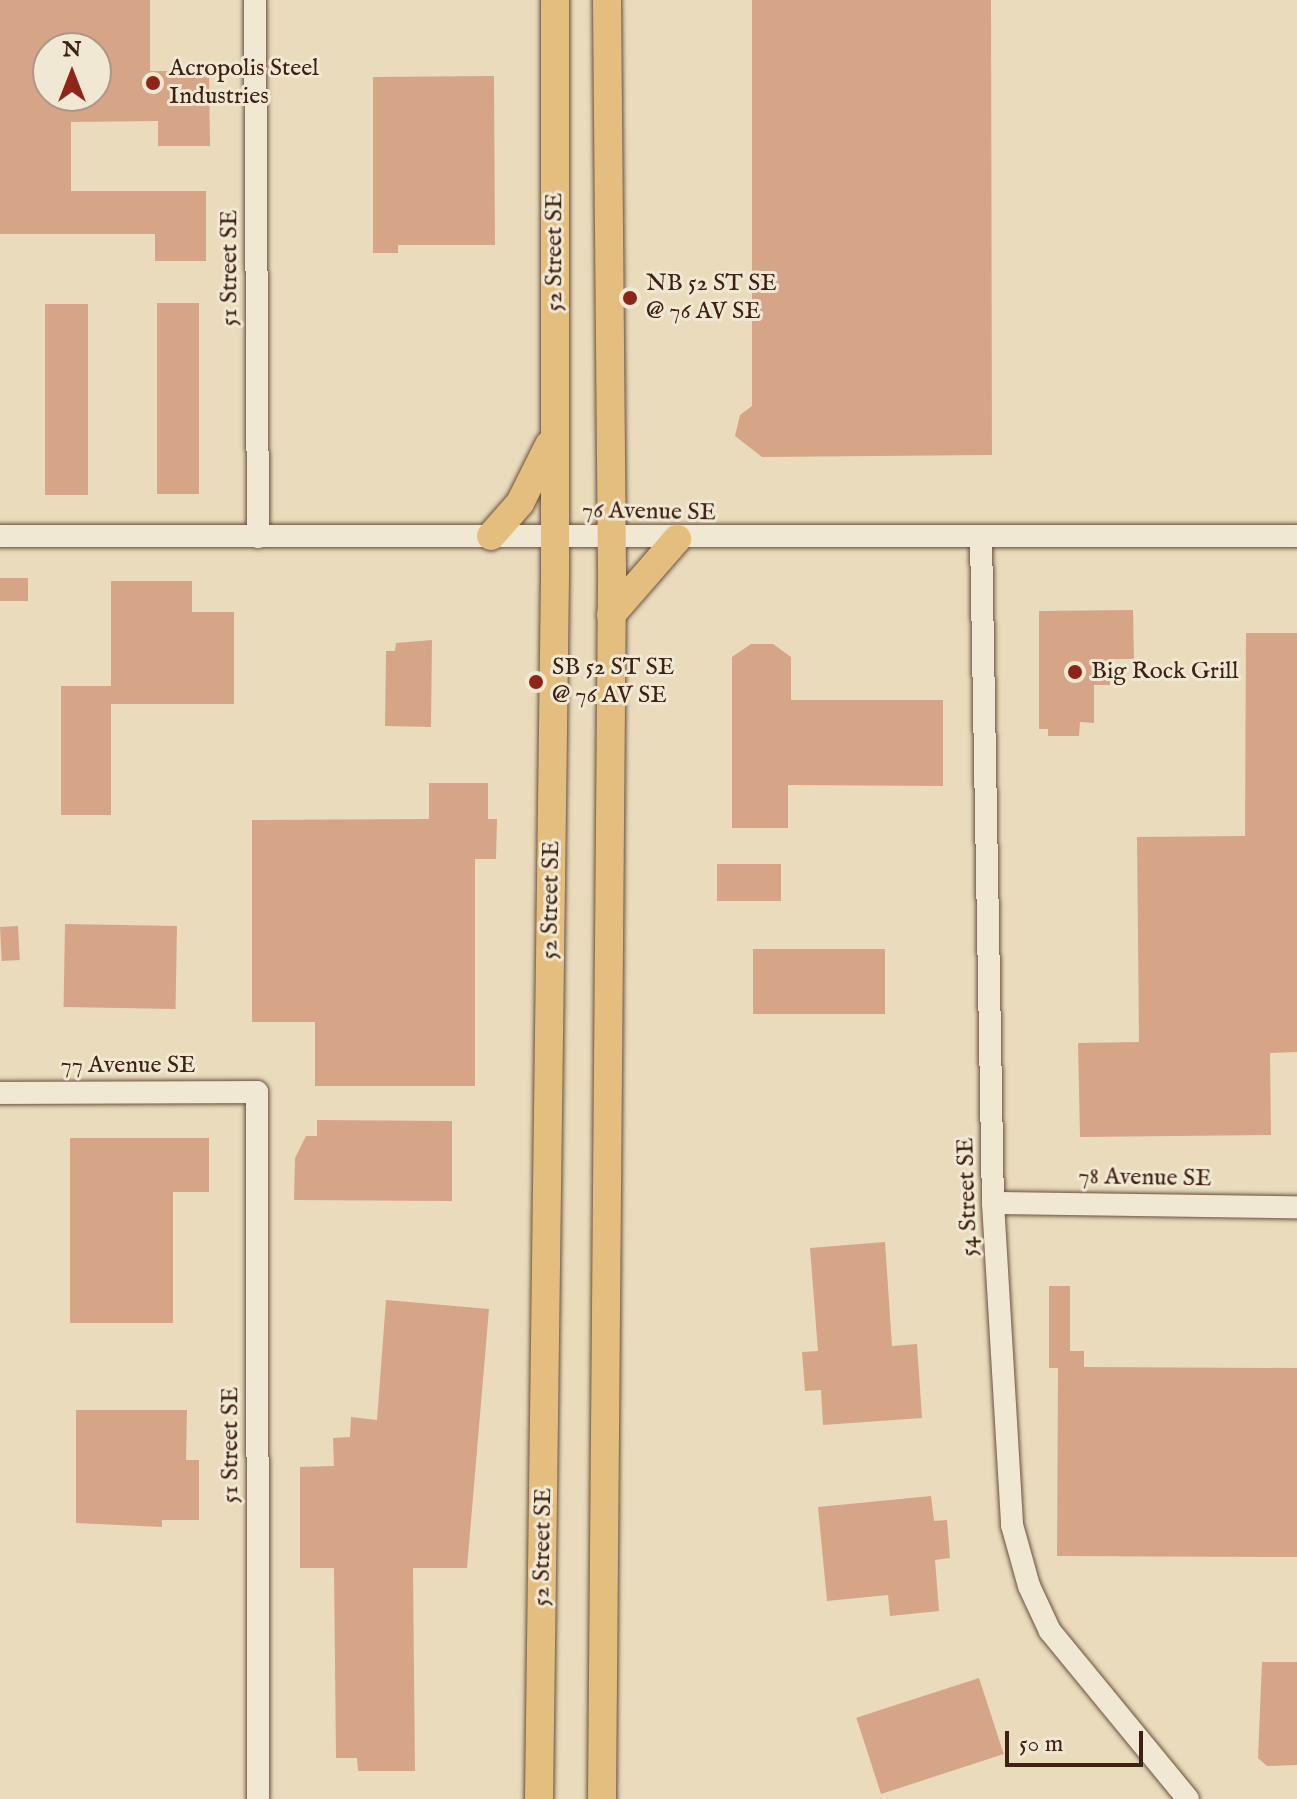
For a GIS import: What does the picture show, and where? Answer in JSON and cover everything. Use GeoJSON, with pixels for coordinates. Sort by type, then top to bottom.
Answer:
{"type":"FeatureCollection","features":[{"type":"Feature","properties":{"kind":"main road","name":"52 Street SE"},"geometry":{"type":"LineString","coordinates":[[539,1799],[555,537],[555,0]]}},
{"type":"Feature","properties":{"kind":"main road"},"geometry":{"type":"LineString","coordinates":[[602,1799],[611,615],[607,0]]}},
{"type":"Feature","properties":{"kind":"main road"},"geometry":{"type":"LineString","coordinates":[[491,536],[534,481],[555,430]]}},
{"type":"Feature","properties":{"kind":"main road"},"geometry":{"type":"LineString","coordinates":[[611,615],[677,539]]}},
{"type":"Feature","properties":{"kind":"street","name":"51 Street SE"},"geometry":{"type":"LineString","coordinates":[[255,0],[258,537]]}},
{"type":"Feature","properties":{"kind":"street","name":"76 Avenue SE"},"geometry":{"type":"LineString","coordinates":[[0,536],[677,539],[1297,536]]}},
{"type":"Feature","properties":{"kind":"street","name":"54 Street SE"},"geometry":{"type":"LineString","coordinates":[[981,537],[993,1203],[1012,1525],[1029,1586],[1050,1631],[1188,1799]]}},
{"type":"Feature","properties":{"kind":"street","name":"51 Street SE"},"geometry":{"type":"LineString","coordinates":[[257,1092],[258,1799]]}},
{"type":"Feature","properties":{"kind":"street","name":"77 Avenue SE"},"geometry":{"type":"LineString","coordinates":[[0,1093],[257,1092]]}},
{"type":"Feature","properties":{"kind":"street","name":"78 Avenue SE"},"geometry":{"type":"LineString","coordinates":[[993,1203],[1297,1207]]}},
{"type":"Feature","properties":{"kind":"building","name":"Acropolis Steel Industries"},"geometry":{"type":"Polygon","coordinates":[[[0,0],[150,0],[150,71],[209,71],[210,146],[158,146],[158,121],[71,122],[71,191],[206,191],[206,261],[155,261],[155,234],[0,234],[0,0]]]}},
{"type":"Feature","properties":{"kind":"building"},"geometry":{"type":"Polygon","coordinates":[[[752,0],[991,0],[992,455],[762,457],[735,436],[740,415],[752,406],[752,0]]]}},
{"type":"Feature","properties":{"kind":"building"},"geometry":{"type":"Polygon","coordinates":[[[494,76],[495,245],[398,245],[398,253],[373,253],[373,77],[494,76]]]}},
{"type":"Feature","properties":{"kind":"building"},"geometry":{"type":"Polygon","coordinates":[[[157,303],[199,303],[199,494],[157,494],[157,303]]]}},
{"type":"Feature","properties":{"kind":"building"},"geometry":{"type":"Polygon","coordinates":[[[45,304],[88,304],[88,495],[45,495],[45,304]]]}},
{"type":"Feature","properties":{"kind":"building"},"geometry":{"type":"Polygon","coordinates":[[[0,578],[28,578],[28,601],[0,601],[0,578]]]}},
{"type":"Feature","properties":{"kind":"building"},"geometry":{"type":"Polygon","coordinates":[[[111,581],[192,581],[192,612],[234,612],[234,704],[111,704],[111,815],[61,815],[61,686],[111,686],[111,581]]]}},
{"type":"Feature","properties":{"kind":"building","name":"Big Rock Grill"},"geometry":{"type":"Polygon","coordinates":[[[1133,610],[1134,659],[1110,659],[1110,685],[1094,685],[1094,723],[1080,722],[1079,736],[1048,736],[1048,729],[1039,729],[1039,611],[1133,610]]]}},
{"type":"Feature","properties":{"kind":"building"},"geometry":{"type":"Polygon","coordinates":[[[1246,633],[1297,633],[1297,1052],[1270,1053],[1271,1135],[1080,1137],[1078,1043],[1139,1042],[1137,837],[1245,836],[1246,633]]]}},
{"type":"Feature","properties":{"kind":"building"},"geometry":{"type":"Polygon","coordinates":[[[432,640],[431,727],[385,726],[386,651],[395,651],[396,643],[432,640]]]}},
{"type":"Feature","properties":{"kind":"building"},"geometry":{"type":"Polygon","coordinates":[[[751,644],[773,644],[791,657],[791,700],[943,700],[943,786],[788,785],[788,828],[732,828],[732,657],[751,644]]]}},
{"type":"Feature","properties":{"kind":"building"},"geometry":{"type":"Polygon","coordinates":[[[429,783],[488,783],[488,819],[497,819],[496,859],[475,859],[475,1086],[315,1086],[315,1022],[252,1022],[252,820],[429,819],[429,783]]]}},
{"type":"Feature","properties":{"kind":"building"},"geometry":{"type":"Polygon","coordinates":[[[717,864],[781,864],[781,901],[717,901],[717,864]]]}},
{"type":"Feature","properties":{"kind":"building"},"geometry":{"type":"Polygon","coordinates":[[[65,924],[177,926],[176,1009],[64,1007],[65,924]]]}},
{"type":"Feature","properties":{"kind":"building"},"geometry":{"type":"Polygon","coordinates":[[[18,926],[20,960],[2,961],[0,927],[18,926]]]}},
{"type":"Feature","properties":{"kind":"building"},"geometry":{"type":"Polygon","coordinates":[[[753,949],[885,949],[885,1014],[753,1014],[753,949]]]}},
{"type":"Feature","properties":{"kind":"building"},"geometry":{"type":"Polygon","coordinates":[[[317,1120],[452,1121],[452,1201],[294,1200],[295,1158],[306,1136],[317,1136],[317,1120]]]}},
{"type":"Feature","properties":{"kind":"building"},"geometry":{"type":"Polygon","coordinates":[[[70,1138],[209,1138],[209,1192],[173,1192],[173,1323],[70,1323],[70,1138]]]}},
{"type":"Feature","properties":{"kind":"building"},"geometry":{"type":"Polygon","coordinates":[[[885,1242],[892,1346],[917,1344],[922,1418],[823,1425],[821,1390],[805,1391],[802,1352],[818,1351],[810,1248],[885,1242]]]}},
{"type":"Feature","properties":{"kind":"building"},"geometry":{"type":"Polygon","coordinates":[[[1049,1286],[1070,1286],[1070,1351],[1084,1351],[1084,1367],[1297,1368],[1297,1557],[1057,1556],[1058,1368],[1049,1368],[1049,1286]]]}},
{"type":"Feature","properties":{"kind":"building"},"geometry":{"type":"Polygon","coordinates":[[[386,1300],[489,1309],[467,1568],[413,1568],[415,1771],[358,1771],[357,1758],[336,1758],[334,1568],[300,1568],[300,1467],[334,1466],[333,1438],[350,1437],[351,1417],[377,1420],[386,1300]]]}},
{"type":"Feature","properties":{"kind":"building"},"geometry":{"type":"Polygon","coordinates":[[[76,1410],[187,1410],[186,1460],[199,1460],[199,1520],[162,1520],[162,1527],[76,1523],[76,1410]]]}},
{"type":"Feature","properties":{"kind":"building"},"geometry":{"type":"Polygon","coordinates":[[[931,1496],[934,1521],[947,1520],[950,1558],[935,1560],[939,1611],[890,1616],[888,1595],[827,1601],[818,1507],[931,1496]]]}},
{"type":"Feature","properties":{"kind":"building"},"geometry":{"type":"Polygon","coordinates":[[[1262,1662],[1297,1662],[1297,1765],[1267,1766],[1258,1758],[1262,1662]]]}},
{"type":"Feature","properties":{"kind":"building"},"geometry":{"type":"Polygon","coordinates":[[[979,1678],[1004,1754],[881,1794],[856,1718],[979,1678]]]}},
{"type":"Feature","properties":{"kind":"place","name":"Acropolis Steel Industries"},"geometry":{"type":"Point","coordinates":[153,83]}},
{"type":"Feature","properties":{"kind":"place","name":"NB 52 ST SE @ 76 AV SE"},"geometry":{"type":"Point","coordinates":[630,298]}},
{"type":"Feature","properties":{"kind":"place","name":"Big Rock Grill"},"geometry":{"type":"Point","coordinates":[1075,672]}},
{"type":"Feature","properties":{"kind":"place","name":"SB 52 ST SE @ 76 AV SE"},"geometry":{"type":"Point","coordinates":[536,682]}}]}
